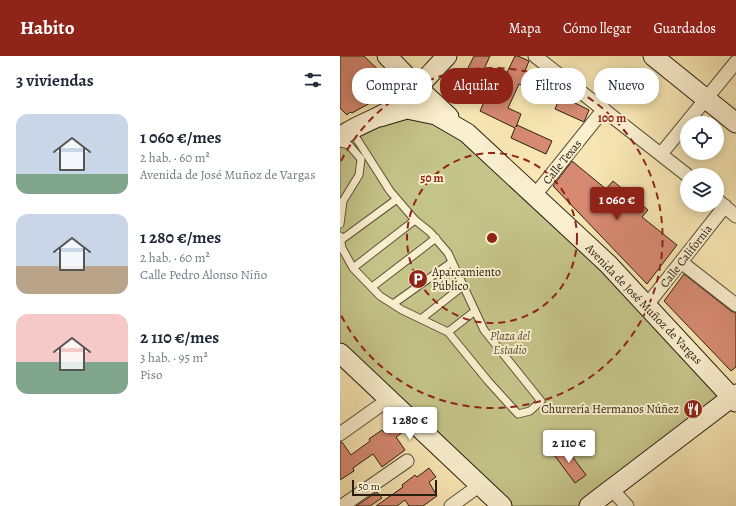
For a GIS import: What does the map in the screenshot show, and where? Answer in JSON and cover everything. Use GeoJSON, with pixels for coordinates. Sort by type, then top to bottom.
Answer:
{"type":"FeatureCollection","features":[{"type":"Feature","properties":{"kind":"street","name":"Avenida de José Muñoz de Vargas"},"geometry":{"type":"LineString","coordinates":[[387,56],[399,68]]}},
{"type":"Feature","properties":{"kind":"street"},"geometry":{"type":"LineString","coordinates":[[432,72],[447,56]]}},
{"type":"Feature","properties":{"kind":"street"},"geometry":{"type":"LineString","coordinates":[[535,56],[680,169]]}},
{"type":"Feature","properties":{"kind":"street"},"geometry":{"type":"LineString","coordinates":[[653,56],[736,123]]}},
{"type":"Feature","properties":{"kind":"street"},"geometry":{"type":"LineString","coordinates":[[662,154],[736,62]]}},
{"type":"Feature","properties":{"kind":"street","name":"Avenida de José Muñoz de Vargas"},"geometry":{"type":"LineString","coordinates":[[432,101],[608,264],[735,399]]}},
{"type":"Feature","properties":{"kind":"street"},"geometry":{"type":"LineString","coordinates":[[344,134],[380,117],[399,104]]}},
{"type":"Feature","properties":{"kind":"street","name":"Avenida de José Muñoz de Vargas"},"geometry":{"type":"LineString","coordinates":[[380,117],[407,109],[436,115],[466,133]]}},
{"type":"Feature","properties":{"kind":"street","name":"Calle Texas"},"geometry":{"type":"LineString","coordinates":[[535,196],[604,109]]}},
{"type":"Feature","properties":{"kind":"street"},"geometry":{"type":"LineString","coordinates":[[724,206],[736,216]]}},
{"type":"Feature","properties":{"kind":"street","name":"Calle California"},"geometry":{"type":"LineString","coordinates":[[647,305],[681,262],[715,212]]}},
{"type":"Feature","properties":{"kind":"street"},"geometry":{"type":"LineString","coordinates":[[681,262],[736,305]]}},
{"type":"Feature","properties":{"kind":"street"},"geometry":{"type":"LineString","coordinates":[[340,353],[502,506]]}},
{"type":"Feature","properties":{"kind":"street"},"geometry":{"type":"LineString","coordinates":[[340,434],[389,399]]}},
{"type":"Feature","properties":{"kind":"street"},"geometry":{"type":"LineString","coordinates":[[616,502],[719,419],[735,399]]}},
{"type":"Feature","properties":{"kind":"street"},"geometry":{"type":"LineString","coordinates":[[589,506],[735,399]]}},
{"type":"Feature","properties":{"kind":"street"},"geometry":{"type":"LineString","coordinates":[[342,506],[407,461]]}},
{"type":"Feature","properties":{"kind":"street"},"geometry":{"type":"LineString","coordinates":[[451,506],[480,485]]}},
{"type":"Feature","properties":{"kind":"lane"},"geometry":{"type":"LineString","coordinates":[[344,134],[355,136],[397,199],[415,220],[436,238],[448,253],[484,330],[541,402],[530,411],[518,414],[488,381],[448,332],[380,296],[353,268],[342,248],[340,238],[397,199]]}},
{"type":"Feature","properties":{"kind":"lane"},"geometry":{"type":"LineString","coordinates":[[340,224],[343,201],[359,175],[361,159],[349,145],[344,134]]}},
{"type":"Feature","properties":{"kind":"lane"},"geometry":{"type":"LineString","coordinates":[[353,268],[415,220]]}},
{"type":"Feature","properties":{"kind":"lane"},"geometry":{"type":"LineString","coordinates":[[372,287],[436,238]]}},
{"type":"Feature","properties":{"kind":"lane"},"geometry":{"type":"LineString","coordinates":[[393,304],[452,262]]}},
{"type":"Feature","properties":{"kind":"lane"},"geometry":{"type":"LineString","coordinates":[[422,319],[463,286]]}},
{"type":"Feature","properties":{"kind":"lane"},"geometry":{"type":"LineString","coordinates":[[448,332],[475,311]]}},
{"type":"Feature","properties":{"kind":"green space","name":"Plaza del Estadio"},"geometry":{"type":"Polygon","coordinates":[[[407,109],[467,133],[731,397],[589,506],[502,506],[340,353],[340,129],[407,109]]]}},
{"type":"Feature","properties":{"kind":"building"},"geometry":{"type":"Polygon","coordinates":[[[340,56],[364,56],[376,68],[352,68],[352,104],[368,104],[352,113],[350,112],[347,115],[340,108],[340,56]]]}},
{"type":"Feature","properties":{"kind":"building"},"geometry":{"type":"Polygon","coordinates":[[[474,56],[490,56],[484,68],[468,68],[474,56]]]}},
{"type":"Feature","properties":{"kind":"building"},"geometry":{"type":"Polygon","coordinates":[[[515,56],[529,61],[526,68],[521,68],[521,85],[519,84],[513,97],[513,68],[509,68],[515,56]]]}},
{"type":"Feature","properties":{"kind":"building"},"geometry":{"type":"Polygon","coordinates":[[[483,104],[510,104],[508,108],[521,114],[516,127],[517,125],[552,141],[546,154],[511,138],[515,128],[480,111],[483,104]]]}},
{"type":"Feature","properties":{"kind":"building"},"geometry":{"type":"Polygon","coordinates":[[[557,104],[577,104],[589,110],[584,122],[555,109],[557,104]]]}},
{"type":"Feature","properties":{"kind":"building"},"geometry":{"type":"Polygon","coordinates":[[[572,161],[606,189],[613,181],[648,210],[642,217],[677,245],[647,284],[553,186],[572,161]]]}},
{"type":"Feature","properties":{"kind":"building"},"geometry":{"type":"Polygon","coordinates":[[[684,274],[731,311],[736,313],[736,367],[731,371],[664,301],[684,274]]]}},
{"type":"Feature","properties":{"kind":"building"},"geometry":{"type":"Polygon","coordinates":[[[396,423],[403,432],[396,437],[405,450],[382,467],[373,454],[353,468],[354,471],[340,480],[340,442],[342,442],[351,455],[370,441],[369,439],[382,430],[384,432],[396,423]]]}},
{"type":"Feature","properties":{"kind":"building"},"geometry":{"type":"Polygon","coordinates":[[[561,445],[565,449],[566,448],[586,475],[575,483],[555,456],[557,455],[554,451],[561,445]]]}},
{"type":"Feature","properties":{"kind":"building"},"geometry":{"type":"Polygon","coordinates":[[[429,468],[436,477],[429,482],[437,496],[423,506],[409,506],[405,500],[397,506],[376,506],[403,487],[402,485],[415,475],[417,477],[429,468]]]}},
{"type":"Feature","properties":{"kind":"building"},"geometry":{"type":"Polygon","coordinates":[[[377,492],[382,498],[370,506],[356,506],[377,492]]]}},
{"type":"Feature","properties":{"kind":"place","name":"Aparcamiento Público"},"geometry":{"type":"Point","coordinates":[418,279]}},
{"type":"Feature","properties":{"kind":"place","name":"Churrería Hermanos Núñez"},"geometry":{"type":"Point","coordinates":[693,409]}}]}
